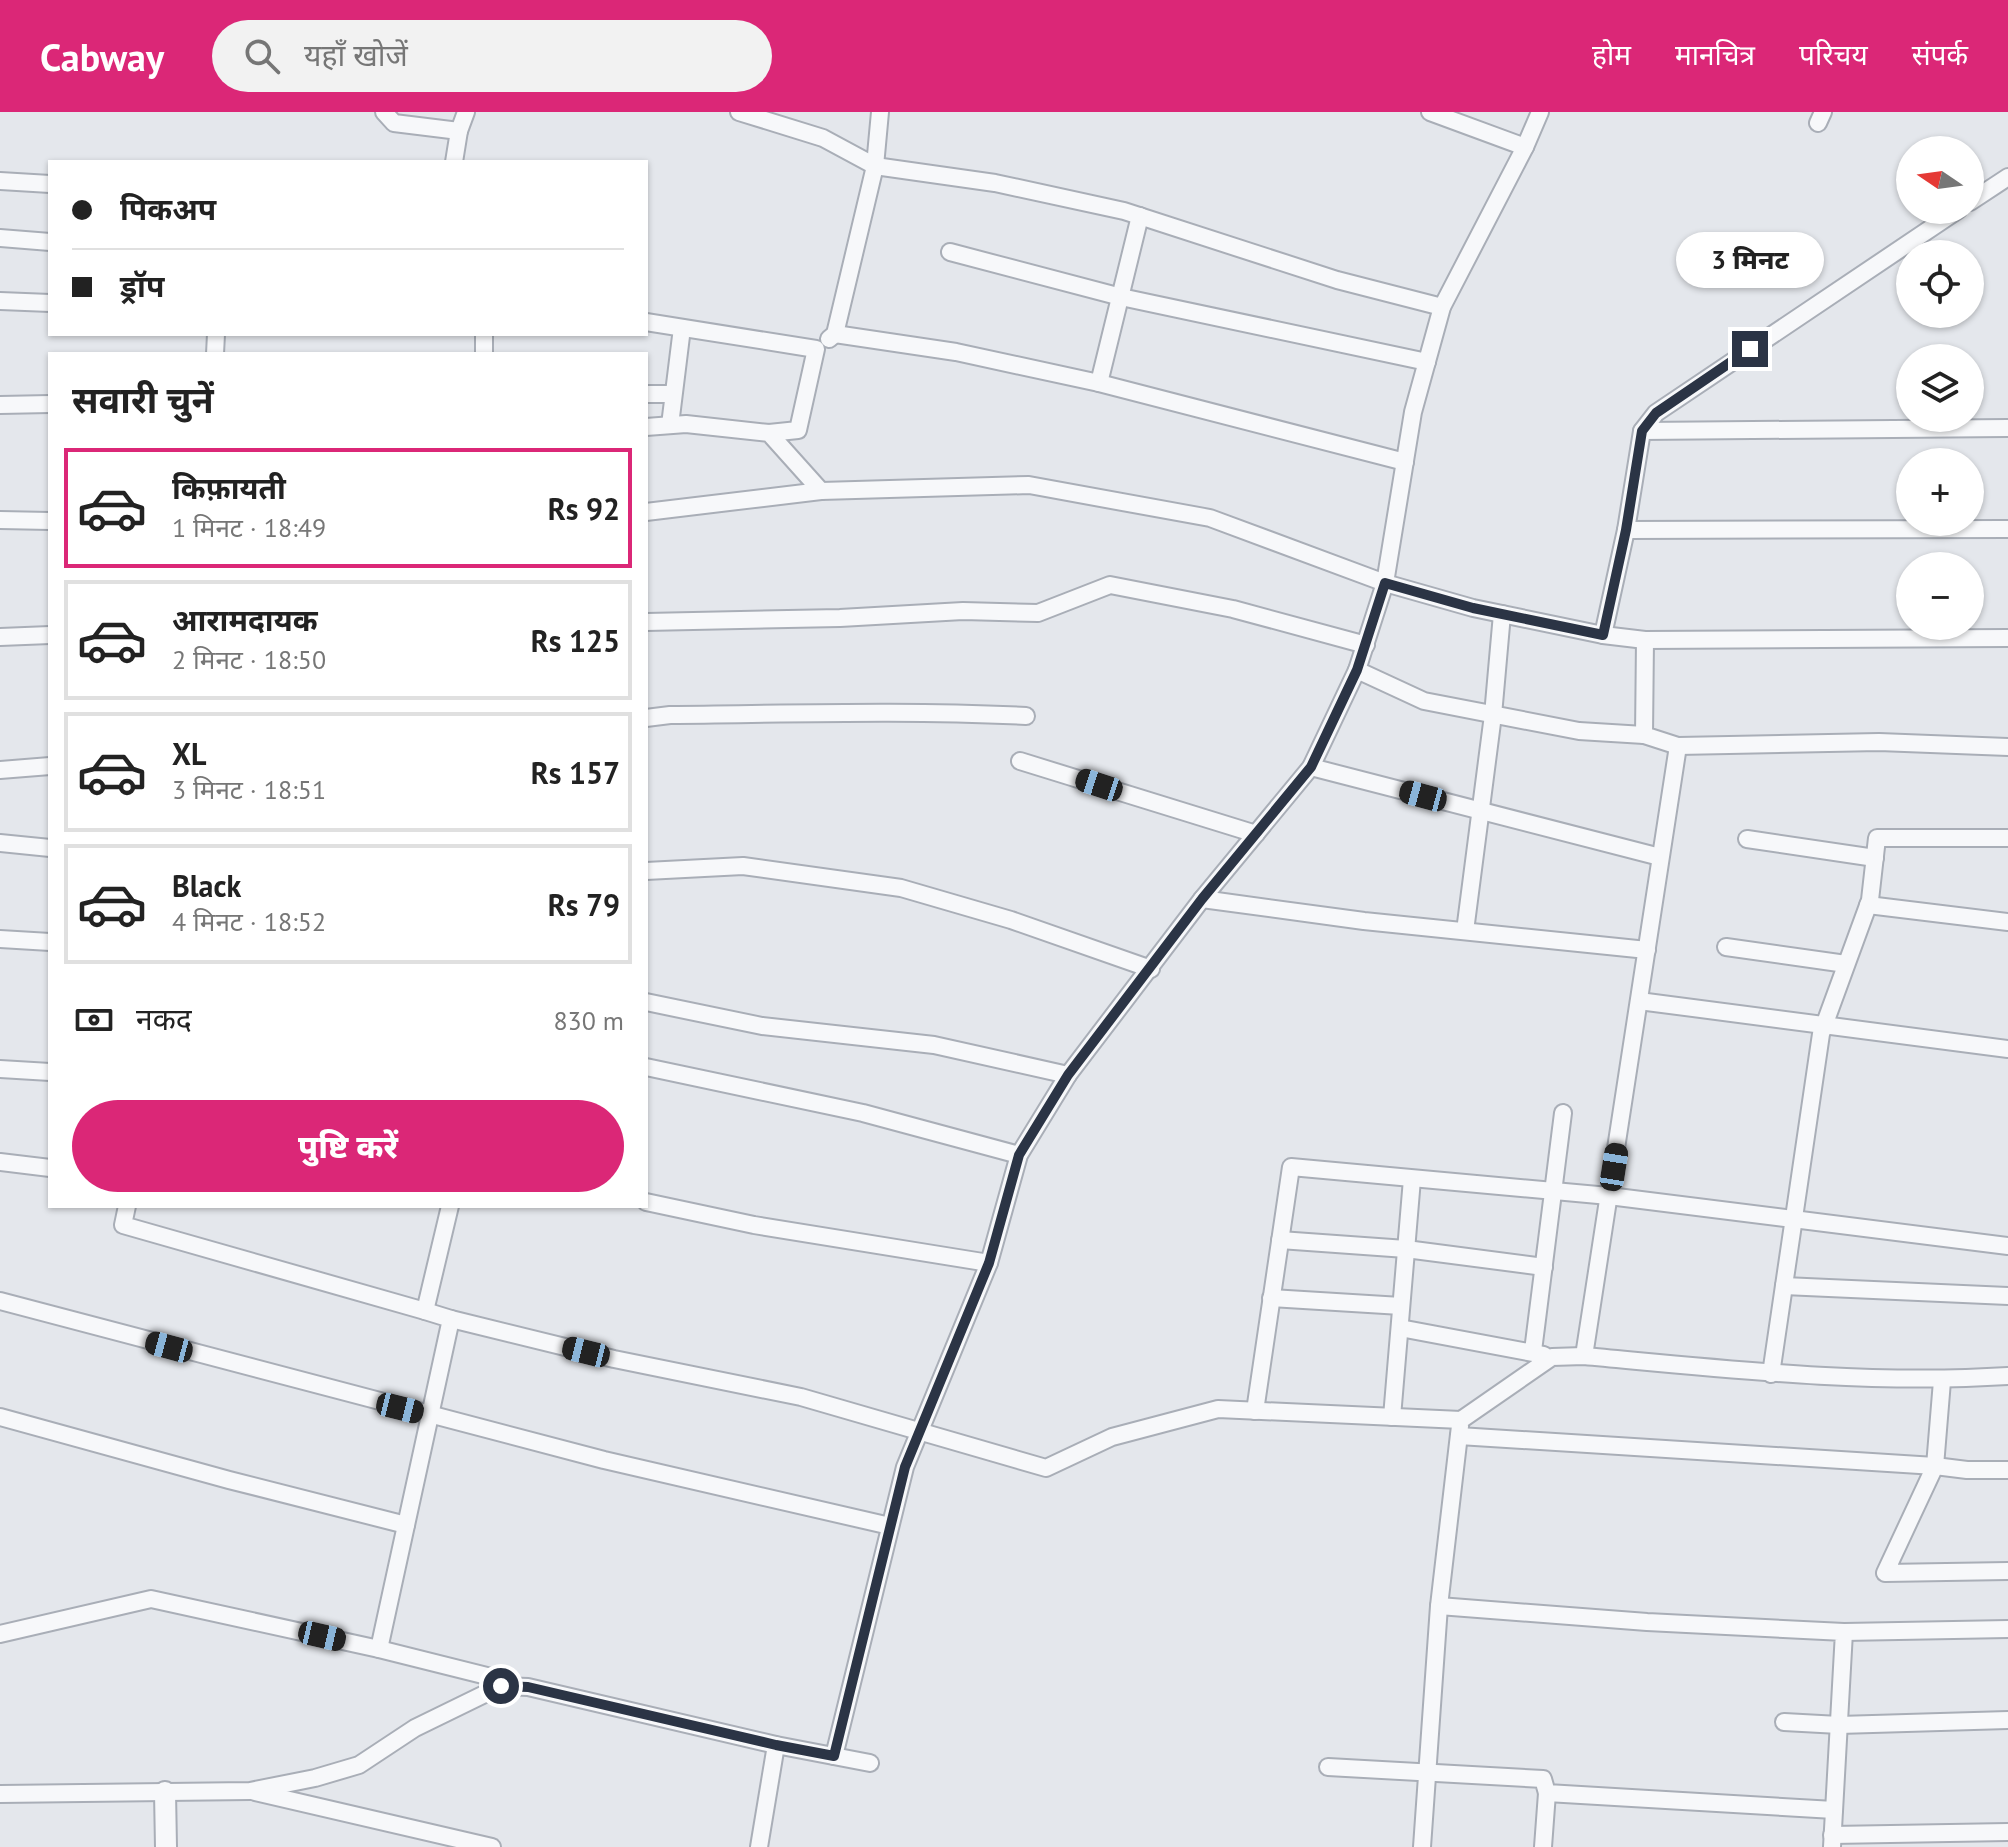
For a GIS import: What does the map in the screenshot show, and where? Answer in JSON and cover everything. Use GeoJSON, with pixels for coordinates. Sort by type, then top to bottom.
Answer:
{"type":"FeatureCollection","features":[{"type":"Feature","properties":{"kind":"street"},"geometry":{"type":"LineString","coordinates":[[384,112],[394,123],[459,131]]}},
{"type":"Feature","properties":{"kind":"street"},"geometry":{"type":"LineString","coordinates":[[454,160],[466,112]]}},
{"type":"Feature","properties":{"kind":"street"},"geometry":{"type":"LineString","coordinates":[[739,112],[823,138],[875,166],[995,183],[1140,216],[1337,280],[1442,307]]}},
{"type":"Feature","properties":{"kind":"street"},"geometry":{"type":"LineString","coordinates":[[648,427],[686,424],[769,433],[798,430],[816,349],[835,334],[875,166],[880,112]]}},
{"type":"Feature","properties":{"kind":"street"},"geometry":{"type":"LineString","coordinates":[[1430,112],[1525,147]]}},
{"type":"Feature","properties":{"kind":"street"},"geometry":{"type":"LineString","coordinates":[[834,1756],[905,1467],[989,1263],[1019,1155],[1068,1075],[1202,899],[1311,767],[1357,670],[1385,583],[1413,412],[1442,307],[1540,112]]}},
{"type":"Feature","properties":{"kind":"street"},"geometry":{"type":"LineString","coordinates":[[1984,193],[2008,177]]}},
{"type":"Feature","properties":{"kind":"street"},"geometry":{"type":"LineString","coordinates":[[0,181],[48,184]]}},
{"type":"Feature","properties":{"kind":"street"},"geometry":{"type":"LineString","coordinates":[[1099,383],[1140,216]]}},
{"type":"Feature","properties":{"kind":"street"},"geometry":{"type":"LineString","coordinates":[[1603,635],[1626,530],[1642,431],[1656,413],[1937,224]]}},
{"type":"Feature","properties":{"kind":"street"},"geometry":{"type":"LineString","coordinates":[[0,238],[48,242]]}},
{"type":"Feature","properties":{"kind":"street"},"geometry":{"type":"LineString","coordinates":[[950,252],[1121,297],[1427,362]]}},
{"type":"Feature","properties":{"kind":"street"},"geometry":{"type":"LineString","coordinates":[[0,301],[48,303]]}},
{"type":"Feature","properties":{"kind":"street"},"geometry":{"type":"LineString","coordinates":[[648,322],[816,349]]}},
{"type":"Feature","properties":{"kind":"street"},"geometry":{"type":"LineString","coordinates":[[670,425],[682,328]]}},
{"type":"Feature","properties":{"kind":"street"},"geometry":{"type":"LineString","coordinates":[[835,334],[956,352],[1099,383],[1405,462]]}},
{"type":"Feature","properties":{"kind":"street"},"geometry":{"type":"LineString","coordinates":[[648,394],[673,394]]}},
{"type":"Feature","properties":{"kind":"street"},"geometry":{"type":"LineString","coordinates":[[0,405],[48,404]]}},
{"type":"Feature","properties":{"kind":"street"},"geometry":{"type":"LineString","coordinates":[[1642,431],[2008,428]]}},
{"type":"Feature","properties":{"kind":"street"},"geometry":{"type":"LineString","coordinates":[[769,433],[821,491]]}},
{"type":"Feature","properties":{"kind":"street"},"geometry":{"type":"LineString","coordinates":[[648,512],[821,491],[1029,485],[1210,518],[1385,583],[1502,614],[1603,635],[1645,640],[2008,638]]}},
{"type":"Feature","properties":{"kind":"street"},"geometry":{"type":"LineString","coordinates":[[0,520],[48,521]]}},
{"type":"Feature","properties":{"kind":"street"},"geometry":{"type":"LineString","coordinates":[[1626,530],[2008,529]]}},
{"type":"Feature","properties":{"kind":"street"},"geometry":{"type":"LineString","coordinates":[[648,622],[840,618],[963,611],[1038,613],[1110,585],[1233,609],[1366,645]]}},
{"type":"Feature","properties":{"kind":"street"},"geometry":{"type":"LineString","coordinates":[[1465,931],[1493,715],[1502,614]]}},
{"type":"Feature","properties":{"kind":"street"},"geometry":{"type":"LineString","coordinates":[[0,637],[48,635]]}},
{"type":"Feature","properties":{"kind":"street"},"geometry":{"type":"LineString","coordinates":[[1644,735],[1645,640]]}},
{"type":"Feature","properties":{"kind":"street"},"geometry":{"type":"LineString","coordinates":[[1357,670],[1424,701],[1579,731],[1644,735],[1678,746],[1879,742],[2008,747]]}},
{"type":"Feature","properties":{"kind":"street"},"geometry":{"type":"LineString","coordinates":[[648,718],[834,713],[1026,716]]}},
{"type":"Feature","properties":{"kind":"street"},"geometry":{"type":"LineString","coordinates":[[1584,1356],[1678,746]]}},
{"type":"Feature","properties":{"kind":"street"},"geometry":{"type":"LineString","coordinates":[[1020,761],[1256,834]]}},
{"type":"Feature","properties":{"kind":"street"},"geometry":{"type":"LineString","coordinates":[[0,770],[48,766]]}},
{"type":"Feature","properties":{"kind":"street"},"geometry":{"type":"LineString","coordinates":[[1311,767],[1660,857]]}},
{"type":"Feature","properties":{"kind":"street"},"geometry":{"type":"LineString","coordinates":[[1771,1374],[1824,1026],[1868,905],[1877,838],[2008,838]]}},
{"type":"Feature","properties":{"kind":"street"},"geometry":{"type":"LineString","coordinates":[[1747,839],[1875,858]]}},
{"type":"Feature","properties":{"kind":"street"},"geometry":{"type":"LineString","coordinates":[[0,843],[48,848]]}},
{"type":"Feature","properties":{"kind":"street"},"geometry":{"type":"LineString","coordinates":[[648,871],[743,866],[901,888],[1011,920],[1151,969]]}},
{"type":"Feature","properties":{"kind":"street"},"geometry":{"type":"LineString","coordinates":[[1202,899],[1364,921],[1647,950]]}},
{"type":"Feature","properties":{"kind":"street"},"geometry":{"type":"LineString","coordinates":[[1868,905],[2008,922]]}},
{"type":"Feature","properties":{"kind":"street"},"geometry":{"type":"LineString","coordinates":[[0,939],[48,942]]}},
{"type":"Feature","properties":{"kind":"street"},"geometry":{"type":"LineString","coordinates":[[1726,947],[1846,964]]}},
{"type":"Feature","properties":{"kind":"street"},"geometry":{"type":"LineString","coordinates":[[1639,1001],[2008,1049]]}},
{"type":"Feature","properties":{"kind":"street"},"geometry":{"type":"LineString","coordinates":[[648,1002],[762,1026],[934,1045],[1068,1075]]}},
{"type":"Feature","properties":{"kind":"street"},"geometry":{"type":"LineString","coordinates":[[648,1067],[863,1113],[1019,1155]]}},
{"type":"Feature","properties":{"kind":"street"},"geometry":{"type":"LineString","coordinates":[[0,1069],[48,1072]]}},
{"type":"Feature","properties":{"kind":"street"},"geometry":{"type":"LineString","coordinates":[[1533,1351],[1563,1113]]}},
{"type":"Feature","properties":{"kind":"street"},"geometry":{"type":"LineString","coordinates":[[0,1162],[48,1168]]}},
{"type":"Feature","properties":{"kind":"street"},"geometry":{"type":"LineString","coordinates":[[1255,1411],[1291,1167],[1609,1196],[2008,1246]]}},
{"type":"Feature","properties":{"kind":"street"},"geometry":{"type":"LineString","coordinates":[[1392,1417],[1412,1179]]}},
{"type":"Feature","properties":{"kind":"street"},"geometry":{"type":"LineString","coordinates":[[648,1202],[754,1225],[989,1263]]}},
{"type":"Feature","properties":{"kind":"street"},"geometry":{"type":"LineString","coordinates":[[127,1208],[123,1225],[451,1319],[614,1359],[801,1397],[1046,1468],[1112,1437],[1218,1409],[1392,1417],[1460,1428],[1967,1470],[2008,1470]]}},
{"type":"Feature","properties":{"kind":"street"},"geometry":{"type":"LineString","coordinates":[[425,1311],[450,1208]]}},
{"type":"Feature","properties":{"kind":"street"},"geometry":{"type":"LineString","coordinates":[[1280,1240],[1406,1249],[1544,1267]]}},
{"type":"Feature","properties":{"kind":"street"},"geometry":{"type":"LineString","coordinates":[[1784,1286],[2008,1296]]}},
{"type":"Feature","properties":{"kind":"street"},"geometry":{"type":"LineString","coordinates":[[1271,1298],[1401,1306]]}},
{"type":"Feature","properties":{"kind":"street"},"geometry":{"type":"LineString","coordinates":[[0,1301],[604,1460],[890,1526]]}},
{"type":"Feature","properties":{"kind":"street"},"geometry":{"type":"LineString","coordinates":[[379,1649],[451,1319]]}},
{"type":"Feature","properties":{"kind":"street"},"geometry":{"type":"LineString","coordinates":[[1400,1328],[1552,1357],[1584,1356],[1771,1374],[1942,1381],[2008,1376]]}},
{"type":"Feature","properties":{"kind":"street"},"geometry":{"type":"LineString","coordinates":[[1422,1847],[1439,1606],[1460,1428],[1552,1357]]}},
{"type":"Feature","properties":{"kind":"street"},"geometry":{"type":"LineString","coordinates":[[1942,1381],[1935,1466],[1885,1573],[2008,1571]]}},
{"type":"Feature","properties":{"kind":"street"},"geometry":{"type":"LineString","coordinates":[[0,1417],[406,1525]]}},
{"type":"Feature","properties":{"kind":"street"},"geometry":{"type":"LineString","coordinates":[[0,1634],[151,1599],[379,1649],[776,1745],[870,1763]]}},
{"type":"Feature","properties":{"kind":"street"},"geometry":{"type":"LineString","coordinates":[[1439,1606],[1647,1622],[1844,1632],[2008,1629]]}},
{"type":"Feature","properties":{"kind":"street"},"geometry":{"type":"LineString","coordinates":[[1844,1632],[1832,1841],[2008,1832]]}},
{"type":"Feature","properties":{"kind":"street"},"geometry":{"type":"LineString","coordinates":[[0,1794],[250,1791],[315,1778],[359,1765],[415,1728],[501,1686],[528,1687]]}},
{"type":"Feature","properties":{"kind":"street"},"geometry":{"type":"LineString","coordinates":[[1784,1722],[1839,1725],[2008,1720]]}},
{"type":"Feature","properties":{"kind":"street"},"geometry":{"type":"LineString","coordinates":[[759,1847],[776,1745]]}},
{"type":"Feature","properties":{"kind":"street"},"geometry":{"type":"LineString","coordinates":[[1328,1767],[1543,1779],[1547,1793],[1543,1847]]}},
{"type":"Feature","properties":{"kind":"street"},"geometry":{"type":"LineString","coordinates":[[250,1791],[492,1847]]}},
{"type":"Feature","properties":{"kind":"street"},"geometry":{"type":"LineString","coordinates":[[165,1792],[166,1847]]}},
{"type":"Feature","properties":{"kind":"street"},"geometry":{"type":"LineString","coordinates":[[1547,1793],[1834,1810]]}},
{"type":"Feature","properties":{"kind":"route"},"geometry":{"type":"LineString","coordinates":[[501,1686],[528,1687],[834,1756],[905,1467],[989,1263],[1019,1155],[1068,1075],[1202,899],[1311,767],[1357,670],[1385,583],[1473,608],[1603,635],[1626,530],[1642,431],[1656,413],[1750,349]]}}]}
